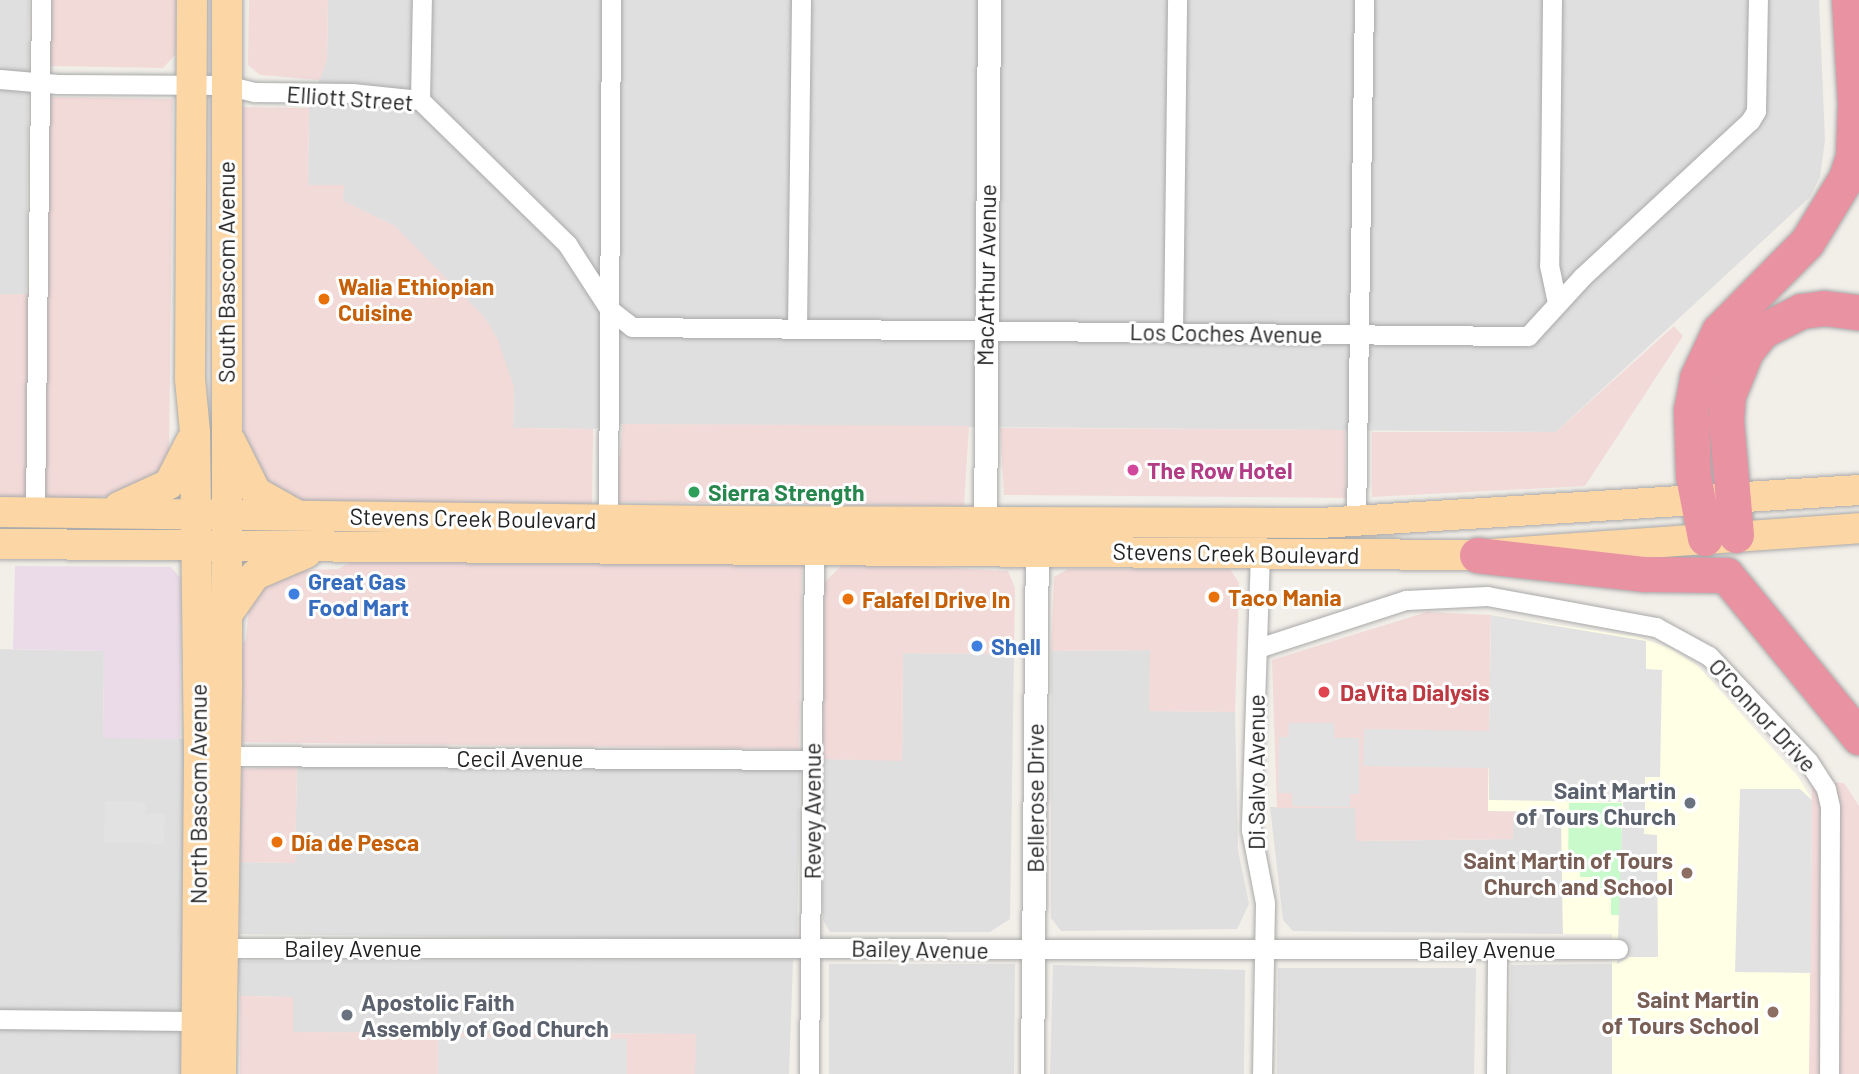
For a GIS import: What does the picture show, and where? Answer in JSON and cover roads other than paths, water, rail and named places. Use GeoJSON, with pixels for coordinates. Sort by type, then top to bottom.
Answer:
{"type":"FeatureCollection","features":[{"type":"Feature","properties":{"kind":"highway"},"geometry":{"type":"LineString","coordinates":[[1839,0],[1854,72]]}},
{"type":"Feature","properties":{"kind":"highway"},"geometry":{"type":"LineString","coordinates":[[1716,500],[1693,475],[1691,410],[1705,355],[1736,310],[1807,242],[1838,196],[1853,157],[1854,72],[1849,0]]}},
{"type":"Feature","properties":{"kind":"highway"},"geometry":{"type":"LineString","coordinates":[[1721,536],[1716,500],[1728,396],[1746,351],[1762,331],[1801,311],[1824,308],[1859,312]]}},
{"type":"Feature","properties":{"kind":"highway"},"geometry":{"type":"LineString","coordinates":[[1477,555],[1606,571],[1726,575],[1859,737]]}},
{"type":"Feature","properties":{"kind":"main road","name":"South Bascom Avenue"},"geometry":{"type":"LineString","coordinates":[[192,0],[190,379],[195,432],[196,514]]}},
{"type":"Feature","properties":{"kind":"main road","name":"South Bascom Avenue"},"geometry":{"type":"LineString","coordinates":[[227,0],[227,545]]}},
{"type":"Feature","properties":{"kind":"main road"},"geometry":{"type":"LineString","coordinates":[[226,429],[256,492],[299,516]]}},
{"type":"Feature","properties":{"kind":"main road"},"geometry":{"type":"LineString","coordinates":[[98,513],[138,501],[169,484],[195,432]]}},
{"type":"Feature","properties":{"kind":"main road","name":"Stevens Creek Boulevard"},"geometry":{"type":"LineString","coordinates":[[1037,537],[1356,522],[1859,490]]}},
{"type":"Feature","properties":{"kind":"main road","name":"Stevens Creek Boulevard"},"geometry":{"type":"LineString","coordinates":[[0,512],[299,516],[814,548],[985,536]]}},
{"type":"Feature","properties":{"kind":"main road","name":"North Bascom Avenue"},"geometry":{"type":"LineString","coordinates":[[196,514],[209,1021],[221,1074]]}},
{"type":"Feature","properties":{"kind":"main road","name":"Stevens Creek Boulevard"},"geometry":{"type":"LineString","coordinates":[[0,544],[326,546],[610,534],[620,537],[632,534],[689,535],[720,521],[1037,537],[1260,553],[1477,555],[1859,528]]}},
{"type":"Feature","properties":{"kind":"main road"},"geometry":{"type":"LineString","coordinates":[[1260,553],[1320,523]]}},
{"type":"Feature","properties":{"kind":"main road","name":"North Bascom Avenue"},"geometry":{"type":"LineString","coordinates":[[196,1074],[223,948],[227,545]]}},
{"type":"Feature","properties":{"kind":"main road"},"geometry":{"type":"LineString","coordinates":[[227,615],[255,575],[326,546]]}},
{"type":"Feature","properties":{"kind":"street"},"geometry":{"type":"LineString","coordinates":[[35,512],[41,0]]}},
{"type":"Feature","properties":{"kind":"street"},"geometry":{"type":"LineString","coordinates":[[420,100],[422,0]]}},
{"type":"Feature","properties":{"kind":"street"},"geometry":{"type":"LineString","coordinates":[[610,534],[611,0]]}},
{"type":"Feature","properties":{"kind":"street"},"geometry":{"type":"LineString","coordinates":[[797,329],[801,0]]}},
{"type":"Feature","properties":{"kind":"street","name":"MacArthur Avenue"},"geometry":{"type":"LineString","coordinates":[[985,536],[989,0]]}},
{"type":"Feature","properties":{"kind":"street"},"geometry":{"type":"LineString","coordinates":[[1173,332],[1177,0]]}},
{"type":"Feature","properties":{"kind":"street"},"geometry":{"type":"LineString","coordinates":[[1356,522],[1364,0]]}},
{"type":"Feature","properties":{"kind":"street"},"geometry":{"type":"LineString","coordinates":[[1552,0],[1549,265],[1557,303]]}},
{"type":"Feature","properties":{"kind":"street","name":"Los Coches Avenue"},"geometry":{"type":"LineString","coordinates":[[609,309],[632,327],[1528,336],[1557,303],[1756,111],[1758,0]]}},
{"type":"Feature","properties":{"kind":"street","name":"Elliott Street"},"geometry":{"type":"LineString","coordinates":[[0,79],[226,85],[255,92],[352,93],[420,100],[567,244],[609,309]]}},
{"type":"Feature","properties":{"kind":"street","name":"Bellerose Drive"},"geometry":{"type":"LineString","coordinates":[[1032,1074],[1037,537]]}},
{"type":"Feature","properties":{"kind":"street","name":"Revey Avenue"},"geometry":{"type":"LineString","coordinates":[[809,1074],[814,548]]}},
{"type":"Feature","properties":{"kind":"street","name":"Di Salvo Avenue"},"geometry":{"type":"LineString","coordinates":[[1260,553],[1251,830],[1265,903],[1262,1074]]}},
{"type":"Feature","properties":{"kind":"street","name":"O’Connor Drive"},"geometry":{"type":"LineString","coordinates":[[1258,648],[1406,600],[1487,596],[1656,627],[1709,656],[1808,761],[1826,789],[1830,807],[1829,1074]]}},
{"type":"Feature","properties":{"kind":"street","name":"Cecil Avenue"},"geometry":{"type":"LineString","coordinates":[[226,756],[813,760]]}},
{"type":"Feature","properties":{"kind":"street","name":"Bailey Avenue"},"geometry":{"type":"LineString","coordinates":[[223,948],[1618,949]]}},
{"type":"Feature","properties":{"kind":"street"},"geometry":{"type":"LineString","coordinates":[[1496,1074],[1497,949]]}},
{"type":"Feature","properties":{"kind":"street"},"geometry":{"type":"LineString","coordinates":[[0,1019],[209,1021]]}},
{"type":"Feature","properties":{"kind":"place","name":"Walia Ethiopian Cuisine"},"geometry":{"type":"Point","coordinates":[324,299]}},
{"type":"Feature","properties":{"kind":"place","name":"The Row Hotel"},"geometry":{"type":"Point","coordinates":[1133,470]}},
{"type":"Feature","properties":{"kind":"place","name":"Sierra Strength"},"geometry":{"type":"Point","coordinates":[694,492]}},
{"type":"Feature","properties":{"kind":"place","name":"Great Gas Food Mart"},"geometry":{"type":"Point","coordinates":[294,594]}},
{"type":"Feature","properties":{"kind":"place","name":"Taco Mania"},"geometry":{"type":"Point","coordinates":[1214,597]}},
{"type":"Feature","properties":{"kind":"place","name":"Falafel Drive In"},"geometry":{"type":"Point","coordinates":[848,599]}},
{"type":"Feature","properties":{"kind":"place","name":"Shell"},"geometry":{"type":"Point","coordinates":[977,646]}},
{"type":"Feature","properties":{"kind":"place","name":"DaVita Dialysis"},"geometry":{"type":"Point","coordinates":[1324,692]}},
{"type":"Feature","properties":{"kind":"place","name":"Saint Martin of Tours Church"},"geometry":{"type":"Point","coordinates":[1690,803]}},
{"type":"Feature","properties":{"kind":"place","name":"Día de Pesca"},"geometry":{"type":"Point","coordinates":[277,842]}},
{"type":"Feature","properties":{"kind":"place","name":"Saint Martin of Tours Church and School"},"geometry":{"type":"Point","coordinates":[1687,873]}},
{"type":"Feature","properties":{"kind":"place","name":"Saint Martin of Tours School"},"geometry":{"type":"Point","coordinates":[1773,1012]}},
{"type":"Feature","properties":{"kind":"place","name":"Apostolic Faith Assembly of God Church"},"geometry":{"type":"Point","coordinates":[347,1015]}}]}
